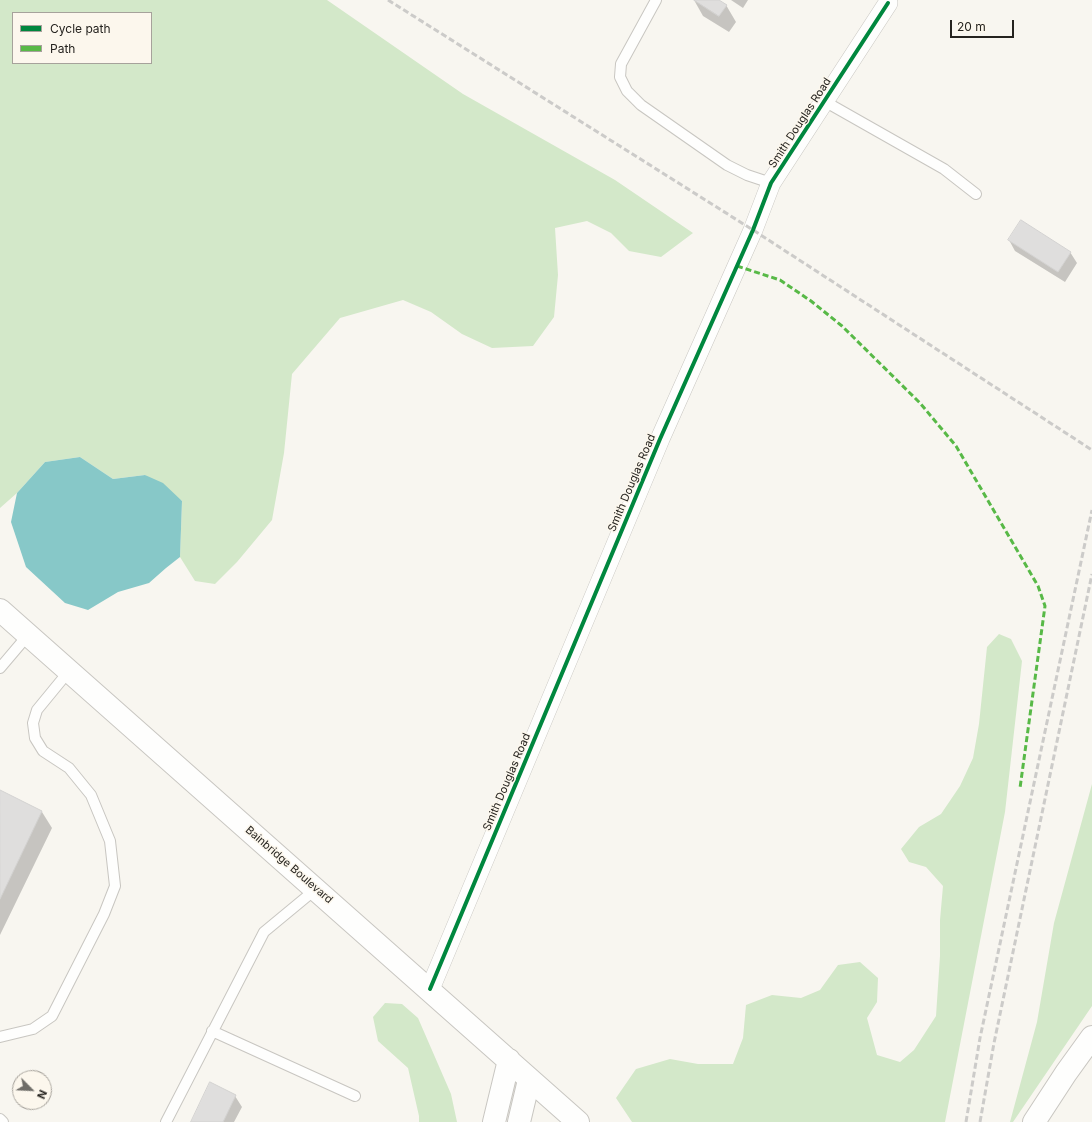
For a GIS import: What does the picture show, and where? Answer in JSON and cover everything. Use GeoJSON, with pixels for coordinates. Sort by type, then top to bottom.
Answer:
{"type":"FeatureCollection","features":[{"type":"Feature","properties":{"kind":"main road","name":"Bainbridge Boulevard"},"geometry":{"type":"LineString","coordinates":[[0,610],[430,989],[529,1080],[578,1122]]}},
{"type":"Feature","properties":{"kind":"main road"},"geometry":{"type":"LineString","coordinates":[[1034,1122],[1092,1037]]}},
{"type":"Feature","properties":{"kind":"main road"},"geometry":{"type":"LineString","coordinates":[[494,1122],[508,1060]]}},
{"type":"Feature","properties":{"kind":"main road"},"geometry":{"type":"LineString","coordinates":[[519,1122],[529,1080]]}},
{"type":"Feature","properties":{"kind":"street","name":"Smith Douglas Road"},"geometry":{"type":"LineString","coordinates":[[430,989],[660,439],[753,230],[772,183],[889,2]]}},
{"type":"Feature","properties":{"kind":"lane"},"geometry":{"type":"LineString","coordinates":[[656,0],[621,64],[620,77],[627,91],[641,105],[727,165],[747,175],[772,183]]}},
{"type":"Feature","properties":{"kind":"lane"},"geometry":{"type":"LineString","coordinates":[[824,101],[944,169],[976,194]]}},
{"type":"Feature","properties":{"kind":"lane"},"geometry":{"type":"LineString","coordinates":[[0,668],[28,634]]}},
{"type":"Feature","properties":{"kind":"lane"},"geometry":{"type":"LineString","coordinates":[[0,1037],[33,1029],[52,1016],[104,914],[115,886],[110,841],[90,795],[69,768],[44,751],[35,738],[33,723],[38,710],[69,671]]}},
{"type":"Feature","properties":{"kind":"lane"},"geometry":{"type":"LineString","coordinates":[[166,1122],[264,932],[316,889]]}},
{"type":"Feature","properties":{"kind":"lane"},"geometry":{"type":"LineString","coordinates":[[212,1031],[355,1096]]}},
{"type":"Feature","properties":{"kind":"lane"},"geometry":{"type":"LineString","coordinates":[[0,1119],[3,1122]]}},
{"type":"Feature","properties":{"kind":"green space"},"geometry":{"type":"Polygon","coordinates":[[[0,0],[327,0],[463,94],[615,180],[693,233],[661,257],[629,251],[611,233],[587,221],[555,228],[558,275],[554,317],[533,346],[492,348],[462,334],[431,312],[403,300],[340,318],[292,374],[284,453],[272,520],[237,562],[215,584],[195,581],[180,557],[182,501],[145,475],[113,479],[80,457],[45,462],[17,493],[0,508],[0,0]]]}},
{"type":"Feature","properties":{"kind":"green space"},"geometry":{"type":"Polygon","coordinates":[[[999,634],[1011,639],[1022,661],[1005,812],[945,1122],[632,1122],[616,1098],[636,1069],[670,1059],[698,1064],[733,1064],[743,1038],[746,1005],[772,995],[801,998],[820,990],[838,965],[860,962],[878,978],[877,1002],[867,1018],[877,1055],[900,1062],[914,1050],[936,1016],[943,886],[926,867],[909,862],[901,849],[919,827],[941,814],[960,786],[973,758],[979,724],[987,647],[999,634]]]}},
{"type":"Feature","properties":{"kind":"green space"},"geometry":{"type":"Polygon","coordinates":[[[1092,784],[1092,1006],[1013,1122],[1010,1122],[1037,1022],[1054,923],[1092,784]]]}},
{"type":"Feature","properties":{"kind":"green space"},"geometry":{"type":"Polygon","coordinates":[[[385,1003],[402,1004],[418,1018],[451,1094],[457,1122],[419,1122],[408,1068],[378,1041],[373,1017],[385,1003]]]}},
{"type":"Feature","properties":{"kind":"water"},"geometry":{"type":"Polygon","coordinates":[[[80,457],[113,479],[145,475],[163,483],[182,501],[180,557],[149,583],[118,592],[88,610],[65,603],[26,567],[11,522],[17,493],[45,462],[80,457]]]}},
{"type":"Feature","properties":{"kind":"building"},"geometry":{"type":"Polygon","coordinates":[[[694,0],[719,0],[727,5],[719,16],[694,0]]]}},
{"type":"Feature","properties":{"kind":"building"},"geometry":{"type":"Polygon","coordinates":[[[1021,220],[1071,252],[1058,272],[1008,240],[1021,220]]]}},
{"type":"Feature","properties":{"kind":"building"},"geometry":{"type":"Polygon","coordinates":[[[0,790],[42,811],[0,899],[0,790]]]}},
{"type":"Feature","properties":{"kind":"building"},"geometry":{"type":"Polygon","coordinates":[[[210,1082],[236,1095],[223,1122],[191,1122],[210,1082]]]}},
{"type":"Feature","properties":{"kind":"railway"},"geometry":{"type":"LineString","coordinates":[[388,0],[753,230],[1092,450]]}},
{"type":"Feature","properties":{"kind":"railway"},"geometry":{"type":"LineString","coordinates":[[966,1122],[980,1038],[1092,510]]}},
{"type":"Feature","properties":{"kind":"railway"},"geometry":{"type":"LineString","coordinates":[[980,1122],[994,1043],[1092,574]]}},
{"type":"Feature","properties":{"kind":"marked path"},"geometry":{"type":"LineString","coordinates":[[737,266],[780,280],[811,301],[842,326],[920,403],[956,446],[1038,586],[1045,606],[1020,788]]}},
{"type":"Feature","properties":{"kind":"cycle path"},"geometry":{"type":"LineString","coordinates":[[430,989],[660,439],[753,230],[771,183],[888,3]]}}]}
